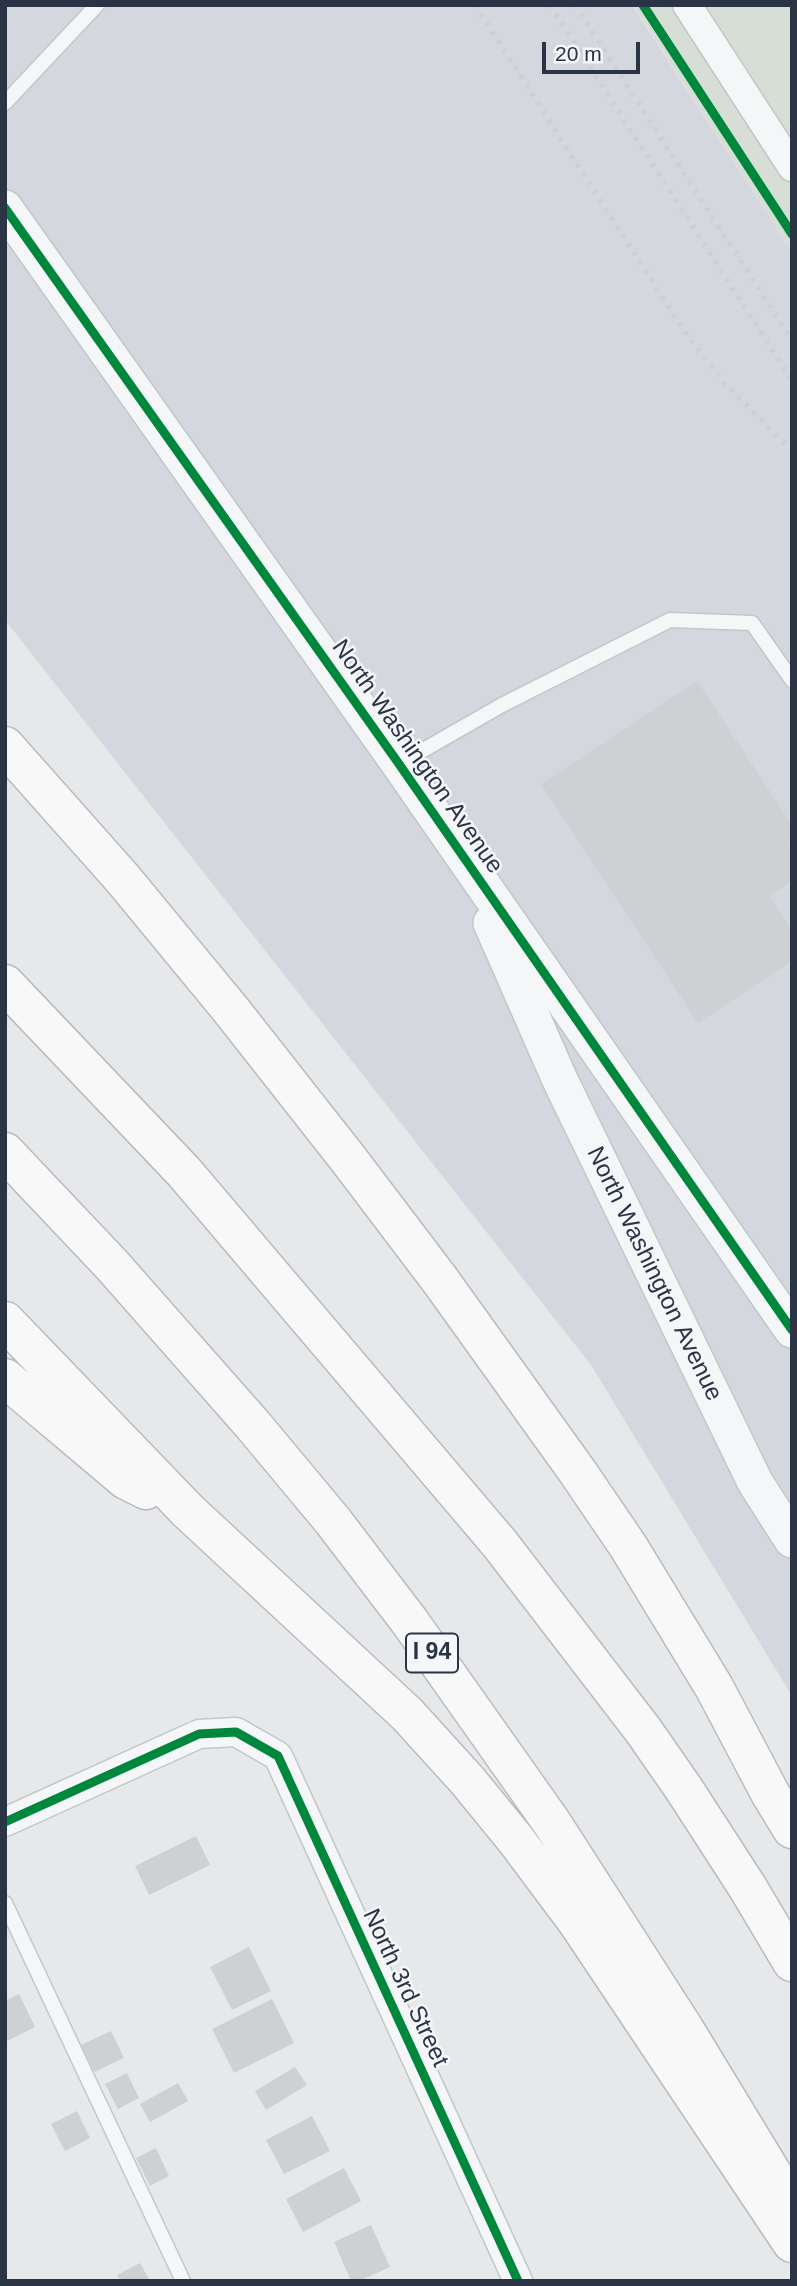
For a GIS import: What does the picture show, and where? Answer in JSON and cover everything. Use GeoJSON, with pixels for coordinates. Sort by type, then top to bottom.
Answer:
{"type":"FeatureCollection","features":[{"type":"Feature","properties":{"kind":"highway"},"geometry":{"type":"LineString","coordinates":[[5,746],[123,879],[231,1010],[440,1280],[628,1546],[715,1687],[770,1793],[792,1829]]}},
{"type":"Feature","properties":{"kind":"highway"},"geometry":{"type":"LineString","coordinates":[[5,984],[184,1172],[500,1544],[643,1730],[748,1888],[792,1962]]}},
{"type":"Feature","properties":{"kind":"highway","name":"I 94"},"geometry":{"type":"LineString","coordinates":[[5,1152],[146,1302],[254,1425],[333,1521],[410,1622],[552,1823],[691,2040],[792,2206]]}},
{"type":"Feature","properties":{"kind":"highway"},"geometry":{"type":"LineString","coordinates":[[5,1321],[188,1511],[407,1714],[475,1790],[578,1923],[792,2243]]}},
{"type":"Feature","properties":{"kind":"highway"},"geometry":{"type":"LineString","coordinates":[[5,1378],[125,1480],[188,1511]]}},
{"type":"Feature","properties":{"kind":"street"},"geometry":{"type":"LineString","coordinates":[[687,5],[792,167]]}},
{"type":"Feature","properties":{"kind":"street","name":"North Washington Avenue"},"geometry":{"type":"LineString","coordinates":[[5,208],[399,764],[792,1330]]}},
{"type":"Feature","properties":{"kind":"street","name":"North Washington Avenue"},"geometry":{"type":"LineString","coordinates":[[458,849],[559,1080],[755,1482],[792,1539]]}},
{"type":"Feature","properties":{"kind":"street","name":"North 3rd Street"},"geometry":{"type":"LineString","coordinates":[[5,1822],[199,1734],[236,1732],[278,1756],[518,2281]]}},
{"type":"Feature","properties":{"kind":"lane"},"geometry":{"type":"LineString","coordinates":[[5,103],[93,7]]}},
{"type":"Feature","properties":{"kind":"lane"},"geometry":{"type":"LineString","coordinates":[[399,764],[502,705],[670,620],[752,624],[792,680]]}},
{"type":"Feature","properties":{"kind":"lane"},"geometry":{"type":"LineString","coordinates":[[5,1903],[183,2281]]}},
{"type":"Feature","properties":{"kind":"shaded area"},"geometry":{"type":"Polygon","coordinates":[[[5,5],[632,5],[792,252],[792,1696],[591,1365],[5,620],[5,5]]]}},
{"type":"Feature","properties":{"kind":"shaded area"},"geometry":{"type":"Polygon","coordinates":[[[633,5],[792,5],[792,252],[633,5]]]}},
{"type":"Feature","properties":{"kind":"building"},"geometry":{"type":"Polygon","coordinates":[[[697,681],[792,825],[792,842],[788,844],[792,849],[792,881],[769,896],[792,930],[792,961],[698,1023],[541,784],[697,681]]]}},
{"type":"Feature","properties":{"kind":"building"},"geometry":{"type":"Polygon","coordinates":[[[196,1836],[210,1865],[149,1895],[135,1866],[196,1836]]]}},
{"type":"Feature","properties":{"kind":"building"},"geometry":{"type":"Polygon","coordinates":[[[249,1947],[271,1991],[232,2010],[210,1967],[249,1947]]]}},
{"type":"Feature","properties":{"kind":"building"},"geometry":{"type":"Polygon","coordinates":[[[19,1994],[35,2027],[5,2042],[5,2001],[19,1994]]]}},
{"type":"Feature","properties":{"kind":"building"},"geometry":{"type":"Polygon","coordinates":[[[272,1999],[294,2043],[234,2073],[212,2029],[272,1999]]]}},
{"type":"Feature","properties":{"kind":"building"},"geometry":{"type":"Polygon","coordinates":[[[111,2031],[124,2058],[94,2072],[81,2045],[111,2031]]]}},
{"type":"Feature","properties":{"kind":"building"},"geometry":{"type":"Polygon","coordinates":[[[295,2067],[307,2085],[266,2110],[255,2091],[295,2067]]]}},
{"type":"Feature","properties":{"kind":"building"},"geometry":{"type":"Polygon","coordinates":[[[127,2073],[139,2098],[118,2109],[105,2084],[127,2073]]]}},
{"type":"Feature","properties":{"kind":"building"},"geometry":{"type":"Polygon","coordinates":[[[178,2083],[188,2101],[150,2122],[140,2104],[178,2083]]]}},
{"type":"Feature","properties":{"kind":"building"},"geometry":{"type":"Polygon","coordinates":[[[77,2111],[90,2138],[65,2151],[51,2124],[77,2111]]]}},
{"type":"Feature","properties":{"kind":"building"},"geometry":{"type":"Polygon","coordinates":[[[312,2116],[330,2151],[284,2174],[266,2140],[312,2116]]]}},
{"type":"Feature","properties":{"kind":"building"},"geometry":{"type":"Polygon","coordinates":[[[156,2148],[169,2176],[150,2186],[136,2158],[156,2148]]]}},
{"type":"Feature","properties":{"kind":"building"},"geometry":{"type":"Polygon","coordinates":[[[344,2168],[361,2201],[303,2232],[286,2199],[344,2168]]]}},
{"type":"Feature","properties":{"kind":"building"},"geometry":{"type":"Polygon","coordinates":[[[371,2225],[390,2267],[359,2281],[351,2281],[334,2242],[371,2225]]]}},
{"type":"Feature","properties":{"kind":"building"},"geometry":{"type":"Polygon","coordinates":[[[140,2263],[150,2281],[120,2281],[117,2275],[140,2263]]]}},
{"type":"Feature","properties":{"kind":"railway"},"geometry":{"type":"LineString","coordinates":[[475,5],[684,331],[726,385],[792,451]]}},
{"type":"Feature","properties":{"kind":"railway"},"geometry":{"type":"LineString","coordinates":[[550,5],[792,381]]}},
{"type":"Feature","properties":{"kind":"railway"},"geometry":{"type":"LineString","coordinates":[[575,5],[792,340]]}},
{"type":"Feature","properties":{"kind":"cycle path"},"geometry":{"type":"LineString","coordinates":[[643,5],[792,234]]}},
{"type":"Feature","properties":{"kind":"cycle path"},"geometry":{"type":"LineString","coordinates":[[5,208],[399,764],[792,1330]]}},
{"type":"Feature","properties":{"kind":"cycle path"},"geometry":{"type":"LineString","coordinates":[[5,1822],[199,1734],[236,1732],[278,1756],[518,2281]]}}]}
